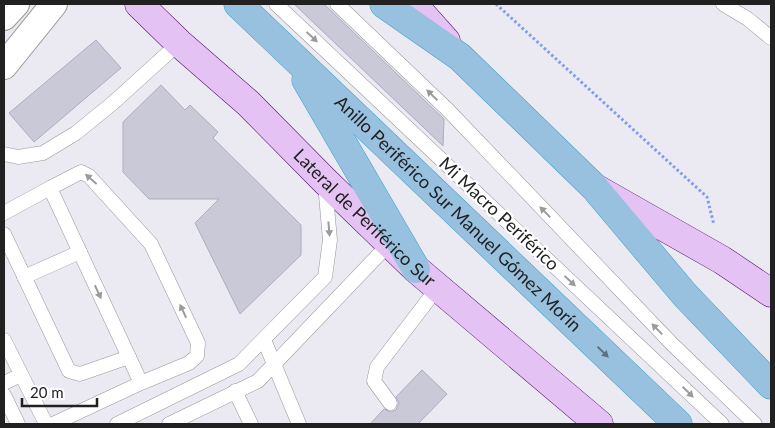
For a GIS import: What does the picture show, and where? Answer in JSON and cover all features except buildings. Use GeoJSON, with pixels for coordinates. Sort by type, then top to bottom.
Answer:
{"type":"FeatureCollection","features":[{"type":"Feature","properties":{"kind":"highway","name":"Anillo Periférico Sur Manuel Gómez Morín"},"geometry":{"type":"LineString","coordinates":[[238,4],[289,50],[678,424]]}},
{"type":"Feature","properties":{"kind":"highway"},"geometry":{"type":"LineString","coordinates":[[384,4],[460,57],[594,187],[686,295],[771,385]]}},
{"type":"Feature","properties":{"kind":"highway"},"geometry":{"type":"LineString","coordinates":[[289,50],[416,269]]}},
{"type":"Feature","properties":{"kind":"street"},"geometry":{"type":"LineString","coordinates":[[4,17],[16,4]]}},
{"type":"Feature","properties":{"kind":"street"},"geometry":{"type":"LineString","coordinates":[[4,66],[54,4]]}},
{"type":"Feature","properties":{"kind":"street","name":"Lateral de Periférico Sur"},"geometry":{"type":"LineString","coordinates":[[139,4],[179,43],[248,103],[416,269],[599,424]]}},
{"type":"Feature","properties":{"kind":"street"},"geometry":{"type":"LineString","coordinates":[[413,4],[460,57]]}},
{"type":"Feature","properties":{"kind":"street"},"geometry":{"type":"LineString","coordinates":[[594,187],[722,260],[771,293]]}},
{"type":"Feature","properties":{"kind":"lane","name":"Mi Macro Periférico"},"geometry":{"type":"LineString","coordinates":[[276,4],[722,424]]}},
{"type":"Feature","properties":{"kind":"lane","name":"Mi Macro Periférico"},"geometry":{"type":"LineString","coordinates":[[337,4],[448,110],[672,344],[755,424]]}},
{"type":"Feature","properties":{"kind":"lane"},"geometry":{"type":"LineString","coordinates":[[723,4],[748,19],[771,38]]}},
{"type":"Feature","properties":{"kind":"lane"},"geometry":{"type":"LineString","coordinates":[[743,4],[748,19]]}},
{"type":"Feature","properties":{"kind":"lane"},"geometry":{"type":"LineString","coordinates":[[4,154],[18,157],[43,153],[76,133],[114,102],[179,43]]}},
{"type":"Feature","properties":{"kind":"lane"},"geometry":{"type":"LineString","coordinates":[[4,212],[81,172],[89,176],[151,244],[198,343],[197,356],[188,363],[54,424]]}},
{"type":"Feature","properties":{"kind":"lane"},"geometry":{"type":"LineString","coordinates":[[117,424],[239,364],[325,277],[330,240],[325,181]]}},
{"type":"Feature","properties":{"kind":"lane"},"geometry":{"type":"LineString","coordinates":[[50,188],[141,383]]}},
{"type":"Feature","properties":{"kind":"lane"},"geometry":{"type":"LineString","coordinates":[[4,234],[69,370],[80,374],[129,357]]}},
{"type":"Feature","properties":{"kind":"lane"},"geometry":{"type":"LineString","coordinates":[[169,424],[258,381],[390,244]]}},
{"type":"Feature","properties":{"kind":"lane"},"geometry":{"type":"LineString","coordinates":[[24,277],[80,252]]}},
{"type":"Feature","properties":{"kind":"lane"},"geometry":{"type":"LineString","coordinates":[[390,403],[374,381],[377,367],[438,287]]}},
{"type":"Feature","properties":{"kind":"lane"},"geometry":{"type":"LineString","coordinates":[[4,340],[46,424]]}},
{"type":"Feature","properties":{"kind":"lane"},"geometry":{"type":"LineString","coordinates":[[264,340],[299,424]]}},
{"type":"Feature","properties":{"kind":"lane"},"geometry":{"type":"LineString","coordinates":[[4,383],[21,375]]}},
{"type":"Feature","properties":{"kind":"lane"},"geometry":{"type":"LineString","coordinates":[[235,391],[251,424]]}},
{"type":"Feature","properties":{"kind":"lane"},"geometry":{"type":"LineString","coordinates":[[4,395],[18,424]]}},
{"type":"Feature","properties":{"kind":"path"},"geometry":{"type":"LineString","coordinates":[[496,4],[707,198],[722,260]]}}]}
